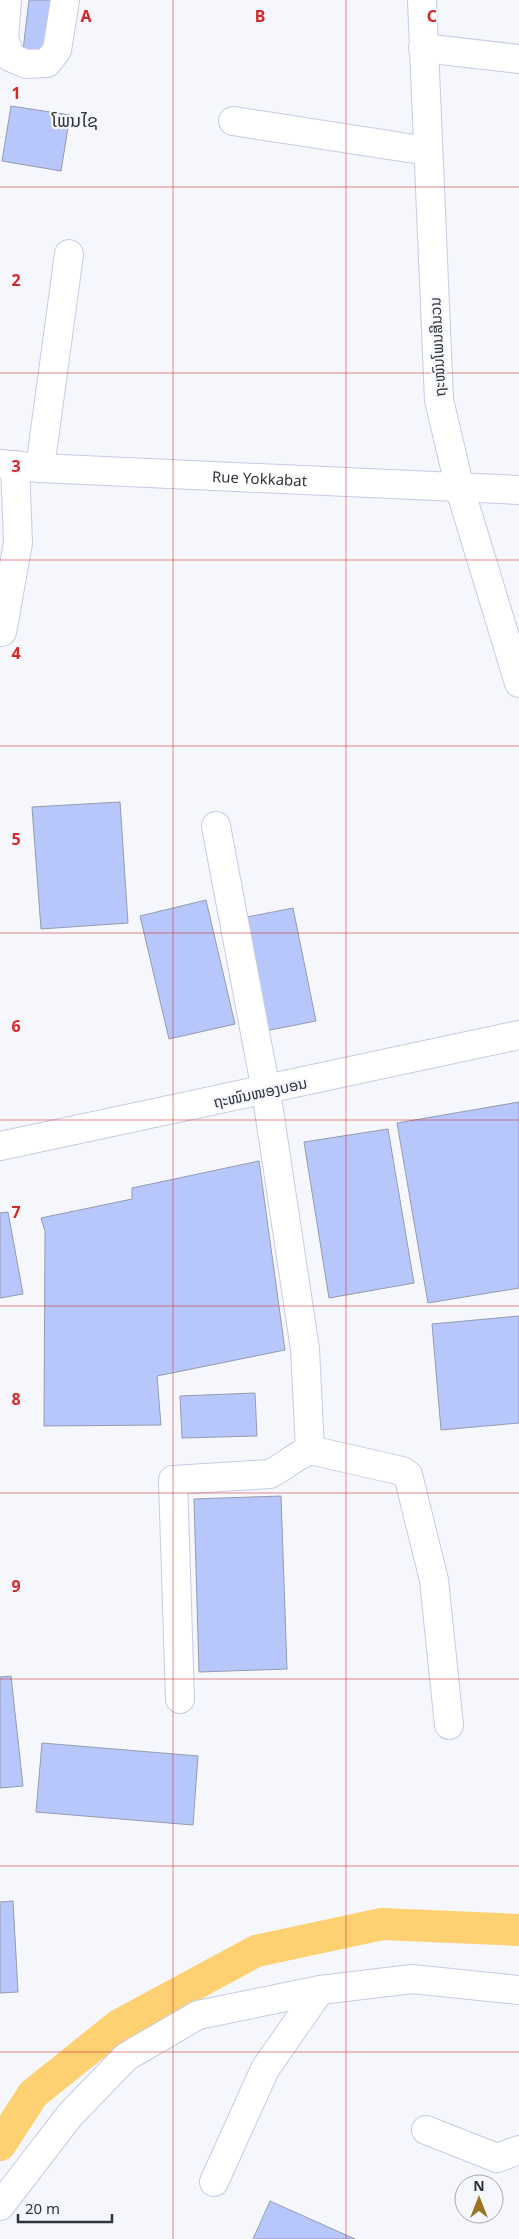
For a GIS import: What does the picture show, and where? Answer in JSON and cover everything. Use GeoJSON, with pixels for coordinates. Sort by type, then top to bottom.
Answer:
{"type":"FeatureCollection","features":[{"type":"Feature","properties":{"kind":"street"},"geometry":{"type":"LineString","coordinates":[[7,0],[4,37],[10,57],[26,64],[47,63],[57,50],[65,0]]}},
{"type":"Feature","properties":{"kind":"street","name":"ຖະໜົນໂພນສີນວນ"},"geometry":{"type":"LineString","coordinates":[[422,0],[439,400],[460,489],[519,684]]}},
{"type":"Feature","properties":{"kind":"street"},"geometry":{"type":"LineString","coordinates":[[423,48],[519,59]]}},
{"type":"Feature","properties":{"kind":"street"},"geometry":{"type":"LineString","coordinates":[[233,121],[428,151]]}},
{"type":"Feature","properties":{"kind":"street"},"geometry":{"type":"LineString","coordinates":[[2,632],[18,543],[18,466],[69,254]]}},
{"type":"Feature","properties":{"kind":"street","name":"Rue Yokkabat"},"geometry":{"type":"LineString","coordinates":[[18,466],[460,489],[519,490]]}},
{"type":"Feature","properties":{"kind":"street"},"geometry":{"type":"LineString","coordinates":[[216,826],[266,1090],[305,1349],[310,1450]]}},
{"type":"Feature","properties":{"kind":"street","name":"ຖະໜົນໜອງບອນ"},"geometry":{"type":"LineString","coordinates":[[0,1146],[519,1035]]}},
{"type":"Feature","properties":{"kind":"street"},"geometry":{"type":"LineString","coordinates":[[180,1699],[173,1480],[270,1474],[280,1470],[297,1456],[310,1450],[402,1471],[408,1475],[434,1580],[449,1724]]}},
{"type":"Feature","properties":{"kind":"street"},"geometry":{"type":"LineString","coordinates":[[0,2206],[70,2115],[126,2057],[198,2016],[320,1990],[412,1979],[519,1990]]}},
{"type":"Feature","properties":{"kind":"street"},"geometry":{"type":"LineString","coordinates":[[214,2182],[265,2069],[320,1990]]}},
{"type":"Feature","properties":{"kind":"street"},"geometry":{"type":"LineString","coordinates":[[426,2130],[497,2158],[519,2150]]}},
{"type":"Feature","properties":{"kind":"building"},"geometry":{"type":"Polygon","coordinates":[[[29,0],[52,0],[46,52],[23,50],[29,0]]]}},
{"type":"Feature","properties":{"kind":"building"},"geometry":{"type":"Polygon","coordinates":[[[11,106],[70,115],[61,171],[2,161],[11,106]]]}},
{"type":"Feature","properties":{"kind":"building"},"geometry":{"type":"Polygon","coordinates":[[[120,802],[128,923],[41,929],[32,807],[120,802]]]}},
{"type":"Feature","properties":{"kind":"building"},"geometry":{"type":"Polygon","coordinates":[[[206,900],[235,1024],[169,1039],[140,916],[206,900]]]}},
{"type":"Feature","properties":{"kind":"building"},"geometry":{"type":"Polygon","coordinates":[[[293,908],[316,1021],[260,1032],[237,919],[293,908]]]}},
{"type":"Feature","properties":{"kind":"building"},"geometry":{"type":"Polygon","coordinates":[[[519,1102],[519,1288],[428,1303],[397,1123],[519,1102]]]}},
{"type":"Feature","properties":{"kind":"building"},"geometry":{"type":"Polygon","coordinates":[[[388,1129],[414,1283],[329,1298],[304,1142],[388,1129]]]}},
{"type":"Feature","properties":{"kind":"building"},"geometry":{"type":"Polygon","coordinates":[[[259,1161],[285,1350],[157,1376],[161,1425],[44,1426],[45,1231],[41,1218],[132,1199],[132,1188],[259,1161]]]}},
{"type":"Feature","properties":{"kind":"building"},"geometry":{"type":"Polygon","coordinates":[[[8,1212],[23,1294],[0,1298],[0,1213],[8,1212]]]}},
{"type":"Feature","properties":{"kind":"building"},"geometry":{"type":"Polygon","coordinates":[[[519,1316],[519,1423],[441,1430],[432,1324],[519,1316]]]}},
{"type":"Feature","properties":{"kind":"building"},"geometry":{"type":"Polygon","coordinates":[[[255,1393],[257,1436],[182,1438],[180,1396],[255,1393]]]}},
{"type":"Feature","properties":{"kind":"building"},"geometry":{"type":"Polygon","coordinates":[[[281,1496],[287,1669],[199,1672],[194,1499],[281,1496]]]}},
{"type":"Feature","properties":{"kind":"building"},"geometry":{"type":"Polygon","coordinates":[[[11,1676],[23,1786],[0,1788],[0,1677],[11,1676]]]}},
{"type":"Feature","properties":{"kind":"building"},"geometry":{"type":"Polygon","coordinates":[[[42,1743],[198,1756],[193,1825],[36,1812],[42,1743]]]}},
{"type":"Feature","properties":{"kind":"building"},"geometry":{"type":"Polygon","coordinates":[[[13,1901],[18,1992],[0,1993],[0,1902],[13,1901]]]}},
{"type":"Feature","properties":{"kind":"building"},"geometry":{"type":"Polygon","coordinates":[[[270,2201],[355,2239],[253,2239],[270,2201]]]}},
{"type":"Feature","properties":{"kind":"waterway"},"geometry":{"type":"LineString","coordinates":[[0,2145],[33,2094],[119,2025],[256,1951],[382,1924],[519,1930]]}},
{"type":"Feature","properties":{"kind":"district","name":"ໂພນໄຊ"},"geometry":{"type":"Point","coordinates":[75,120]}}]}
